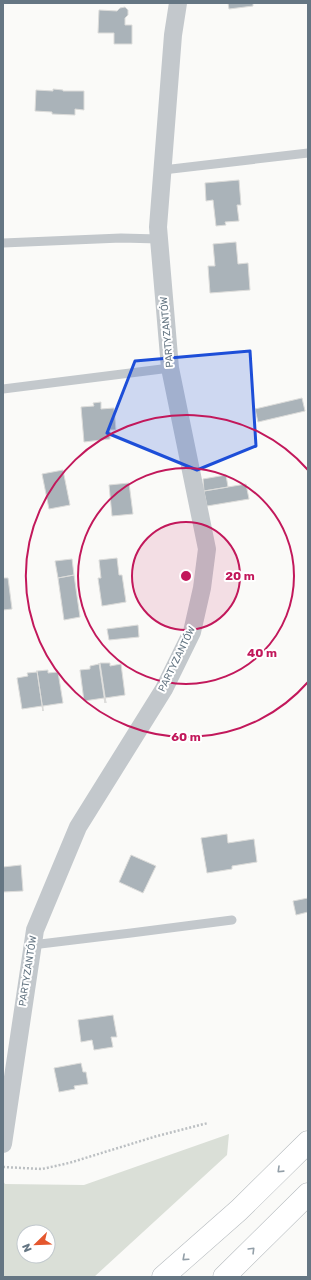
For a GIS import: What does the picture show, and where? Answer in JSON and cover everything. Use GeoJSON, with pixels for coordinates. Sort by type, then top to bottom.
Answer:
{"type":"FeatureCollection","features":[{"type":"Feature","properties":{"kind":"main road"},"geometry":{"type":"LineString","coordinates":[[163,1277],[239,1210],[308,1142]]}},
{"type":"Feature","properties":{"kind":"main road"},"geometry":{"type":"LineString","coordinates":[[224,1277],[308,1194]]}},
{"type":"Feature","properties":{"kind":"street","name":"PARTYZANTÓW"},"geometry":{"type":"LineString","coordinates":[[4,1133],[34,930],[78,827],[164,689],[192,632],[202,588],[207,549],[170,368],[158,227],[173,35],[178,3]]}},
{"type":"Feature","properties":{"kind":"lane"},"geometry":{"type":"LineString","coordinates":[[162,170],[308,153]]}},
{"type":"Feature","properties":{"kind":"lane"},"geometry":{"type":"LineString","coordinates":[[3,243],[121,238],[159,239]]}},
{"type":"Feature","properties":{"kind":"lane"},"geometry":{"type":"LineString","coordinates":[[3,389],[170,368]]}},
{"type":"Feature","properties":{"kind":"lane"},"geometry":{"type":"LineString","coordinates":[[32,945],[131,934],[232,920]]}},
{"type":"Feature","properties":{"kind":"path"},"geometry":{"type":"LineString","coordinates":[[3,1167],[42,1169],[69,1163],[157,1136],[208,1123]]}},
{"type":"Feature","properties":{"kind":"highlighted area"},"geometry":{"type":"Polygon","coordinates":[[[250,351],[256,446],[197,470],[107,433],[135,361],[250,351]]]}},
{"type":"Feature","properties":{"kind":"shaded area"},"geometry":{"type":"Polygon","coordinates":[[[229,1134],[227,1155],[94,1277],[3,1277],[3,1181],[5,1184],[84,1185],[229,1134]]]}},
{"type":"Feature","properties":{"kind":"building"},"geometry":{"type":"Polygon","coordinates":[[[228,3],[253,3],[253,6],[229,9],[228,3]]]}},
{"type":"Feature","properties":{"kind":"building"},"geometry":{"type":"Polygon","coordinates":[[[125,7],[128,10],[128,15],[125,18],[125,25],[132,25],[132,44],[114,44],[114,33],[98,33],[99,10],[117,11],[120,8],[125,7]]]}},
{"type":"Feature","properties":{"kind":"building"},"geometry":{"type":"Polygon","coordinates":[[[53,89],[63,91],[84,91],[84,110],[75,109],[75,115],[52,114],[52,112],[35,111],[36,90],[53,91],[53,89]]]}},
{"type":"Feature","properties":{"kind":"building"},"geometry":{"type":"Polygon","coordinates":[[[239,180],[241,205],[237,205],[239,221],[225,222],[226,225],[216,226],[213,200],[206,201],[205,183],[239,180]]]}},
{"type":"Feature","properties":{"kind":"building"},"geometry":{"type":"Polygon","coordinates":[[[236,242],[238,264],[248,263],[250,290],[210,293],[208,266],[215,266],[213,244],[236,242]]]}},
{"type":"Feature","properties":{"kind":"building"},"geometry":{"type":"Polygon","coordinates":[[[302,398],[305,411],[258,422],[255,409],[302,398]]]}},
{"type":"Feature","properties":{"kind":"building"},"geometry":{"type":"Polygon","coordinates":[[[101,402],[101,409],[114,408],[116,430],[110,430],[110,439],[84,442],[81,407],[94,406],[93,403],[101,402]]]}},
{"type":"Feature","properties":{"kind":"building"},"geometry":{"type":"Polygon","coordinates":[[[63,470],[70,505],[49,509],[42,474],[63,470]]]}},
{"type":"Feature","properties":{"kind":"building"},"geometry":{"type":"Polygon","coordinates":[[[226,475],[228,487],[204,491],[203,479],[226,475]]]}},
{"type":"Feature","properties":{"kind":"building"},"geometry":{"type":"Polygon","coordinates":[[[129,483],[133,514],[112,516],[109,485],[129,483]]]}},
{"type":"Feature","properties":{"kind":"building"},"geometry":{"type":"Polygon","coordinates":[[[246,484],[249,499],[207,506],[204,491],[246,484]]]}},
{"type":"Feature","properties":{"kind":"building"},"geometry":{"type":"Polygon","coordinates":[[[117,558],[119,575],[122,575],[126,602],[102,606],[98,578],[101,578],[99,560],[117,558]]]}},
{"type":"Feature","properties":{"kind":"building"},"geometry":{"type":"Polygon","coordinates":[[[72,559],[74,575],[58,578],[55,561],[72,559]]]}},
{"type":"Feature","properties":{"kind":"building"},"geometry":{"type":"Polygon","coordinates":[[[74,575],[80,617],[64,620],[58,578],[74,575]]]}},
{"type":"Feature","properties":{"kind":"building"},"geometry":{"type":"Polygon","coordinates":[[[3,578],[8,578],[12,609],[3,610],[3,578]]]}},
{"type":"Feature","properties":{"kind":"building"},"geometry":{"type":"Polygon","coordinates":[[[138,625],[139,637],[109,640],[107,629],[138,625]]]}},
{"type":"Feature","properties":{"kind":"building"},"geometry":{"type":"Polygon","coordinates":[[[99,663],[105,703],[104,698],[84,701],[80,670],[90,669],[90,666],[99,663]]]}},
{"type":"Feature","properties":{"kind":"building"},"geometry":{"type":"Polygon","coordinates":[[[100,663],[110,663],[110,666],[121,664],[125,695],[105,698],[100,663]]]}},
{"type":"Feature","properties":{"kind":"building"},"geometry":{"type":"Polygon","coordinates":[[[48,670],[48,673],[58,672],[63,703],[43,706],[43,711],[37,671],[48,670]]]}},
{"type":"Feature","properties":{"kind":"building"},"geometry":{"type":"Polygon","coordinates":[[[37,671],[43,711],[42,706],[22,709],[17,678],[28,676],[27,673],[37,672],[37,671]]]}},
{"type":"Feature","properties":{"kind":"building"},"geometry":{"type":"Polygon","coordinates":[[[227,834],[228,843],[254,839],[257,862],[232,866],[232,869],[207,873],[201,838],[227,834]]]}},
{"type":"Feature","properties":{"kind":"building"},"geometry":{"type":"Polygon","coordinates":[[[131,855],[156,866],[143,893],[119,882],[131,855]]]}},
{"type":"Feature","properties":{"kind":"building"},"geometry":{"type":"Polygon","coordinates":[[[21,865],[23,891],[3,892],[3,867],[21,865]]]}},
{"type":"Feature","properties":{"kind":"building"},"geometry":{"type":"Polygon","coordinates":[[[308,898],[308,912],[296,915],[293,901],[308,898]]]}},
{"type":"Feature","properties":{"kind":"building"},"geometry":{"type":"Polygon","coordinates":[[[113,1015],[117,1037],[111,1037],[113,1047],[94,1050],[92,1040],[81,1042],[78,1020],[113,1015]]]}},
{"type":"Feature","properties":{"kind":"building"},"geometry":{"type":"Polygon","coordinates":[[[81,1063],[83,1072],[86,1072],[88,1084],[74,1086],[75,1089],[59,1092],[54,1068],[81,1063]]]}}]}
